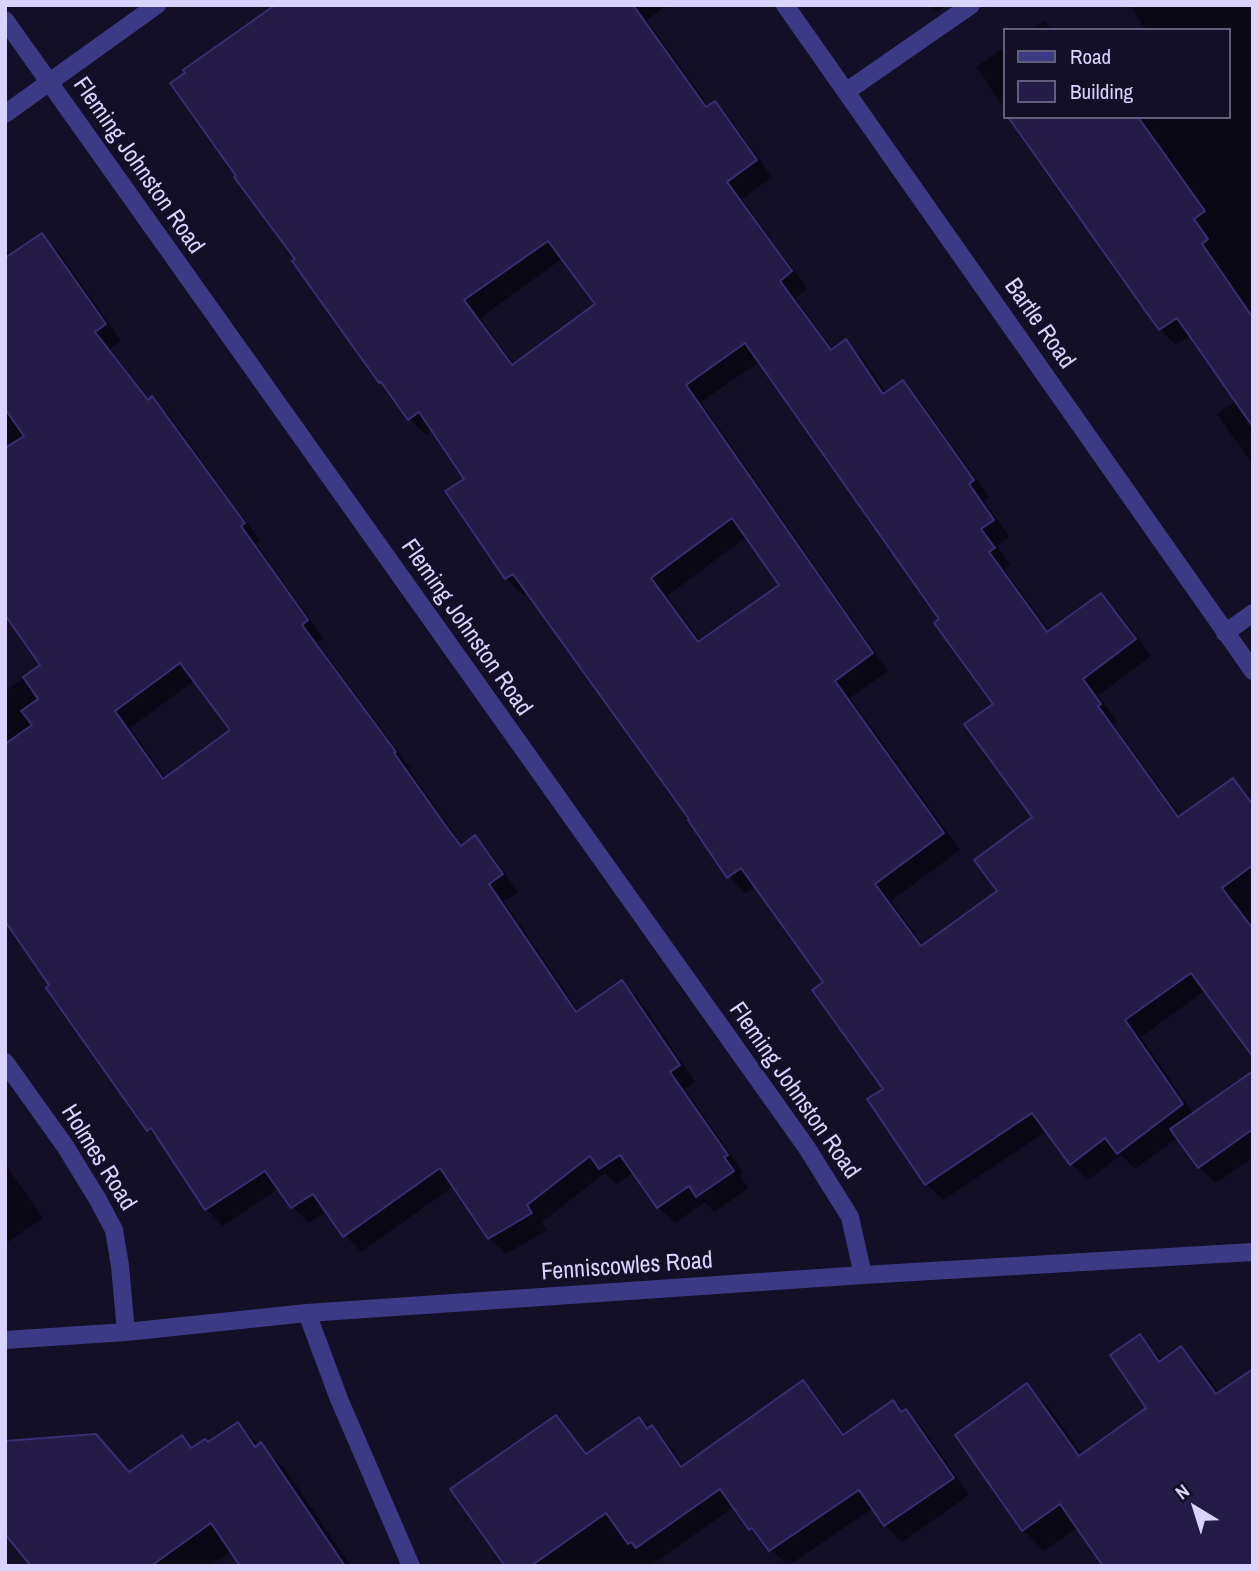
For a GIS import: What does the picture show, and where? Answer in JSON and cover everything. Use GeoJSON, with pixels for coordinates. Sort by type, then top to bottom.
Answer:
{"type":"FeatureCollection","features":[{"type":"Feature","properties":{"kind":"street"},"geometry":{"type":"LineString","coordinates":[[5,114],[157,5]]}},
{"type":"Feature","properties":{"kind":"street","name":"Bartle Road"},"geometry":{"type":"LineString","coordinates":[[785,5],[1253,671]]}},
{"type":"Feature","properties":{"kind":"street"},"geometry":{"type":"LineString","coordinates":[[847,91],[971,5]]}},
{"type":"Feature","properties":{"kind":"street","name":"Fleming Johnston Road"},"geometry":{"type":"LineString","coordinates":[[5,20],[807,1148],[850,1217],[863,1275]]}},
{"type":"Feature","properties":{"kind":"street"},"geometry":{"type":"LineString","coordinates":[[1225,633],[1253,613]]}},
{"type":"Feature","properties":{"kind":"street","name":"Holmes Road"},"geometry":{"type":"LineString","coordinates":[[5,1062],[65,1146],[114,1230],[127,1332]]}},
{"type":"Feature","properties":{"kind":"street","name":"Fenniscowles Road"},"geometry":{"type":"LineString","coordinates":[[5,1340],[127,1332],[307,1313],[863,1275],[1253,1252]]}},
{"type":"Feature","properties":{"kind":"street"},"geometry":{"type":"LineString","coordinates":[[307,1313],[339,1399],[411,1566]]}},
{"type":"Feature","properties":{"kind":"building"},"geometry":{"type":"Polygon","coordinates":[[[275,5],[633,5],[706,107],[715,101],[757,160],[727,182],[792,271],[780,281],[831,350],[846,339],[883,394],[903,380],[974,480],[969,484],[994,520],[981,529],[995,548],[989,552],[1047,632],[1101,593],[1136,639],[1083,679],[1101,704],[1098,706],[1178,817],[1233,778],[1253,805],[1253,865],[1222,888],[1253,929],[1253,1057],[1191,973],[1125,1020],[1183,1104],[1117,1154],[1105,1138],[1070,1165],[1032,1113],[925,1185],[867,1099],[883,1089],[812,990],[823,982],[741,868],[727,878],[689,819],[513,574],[505,579],[445,491],[464,479],[419,412],[408,420],[381,382],[379,383],[292,261],[295,259],[234,177],[236,176],[170,83],[185,73],[183,70],[275,5]],[[548,241],[464,300],[512,365],[595,304],[548,241]],[[745,343],[686,385],[873,653],[835,681],[944,833],[875,884],[921,946],[997,891],[974,860],[1032,817],[964,724],[993,704],[934,623],[939,619],[745,343]],[[732,518],[651,578],[698,642],[779,585],[732,518]]]}},
{"type":"Feature","properties":{"kind":"building"},"geometry":{"type":"Polygon","coordinates":[[[1009,119],[1139,119],[1205,211],[1194,219],[1208,239],[1202,244],[1253,318],[1253,427],[1177,318],[1159,330],[1009,119]]]}},
{"type":"Feature","properties":{"kind":"building"},"geometry":{"type":"Polygon","coordinates":[[[42,233],[106,324],[95,332],[148,400],[152,396],[245,523],[241,526],[308,620],[302,625],[396,752],[394,753],[448,829],[461,846],[475,835],[503,874],[489,884],[576,1012],[622,980],[680,1065],[670,1072],[728,1155],[724,1157],[734,1171],[696,1197],[689,1186],[657,1208],[620,1155],[599,1169],[590,1156],[527,1205],[532,1213],[488,1239],[440,1168],[343,1237],[313,1194],[291,1208],[265,1171],[205,1210],[151,1128],[147,1131],[46,988],[49,985],[5,921],[5,744],[32,725],[21,711],[38,699],[23,677],[40,665],[5,615],[5,448],[24,436],[5,409],[5,258],[42,233]],[[180,663],[115,711],[163,779],[230,730],[180,663]]]}},
{"type":"Feature","properties":{"kind":"building"},"geometry":{"type":"Polygon","coordinates":[[[1253,1071],[1253,1129],[1198,1168],[1170,1129],[1253,1071]]]}},
{"type":"Feature","properties":{"kind":"building"},"geometry":{"type":"Polygon","coordinates":[[[1140,1334],[1159,1362],[1181,1346],[1216,1394],[1253,1369],[1253,1566],[1103,1566],[1060,1504],[1022,1531],[955,1435],[1027,1383],[1079,1456],[1146,1408],[1110,1355],[1140,1334]]]}},
{"type":"Feature","properties":{"kind":"building"},"geometry":{"type":"Polygon","coordinates":[[[803,1380],[843,1435],[893,1400],[901,1412],[906,1409],[954,1478],[884,1526],[859,1490],[769,1551],[752,1528],[749,1530],[720,1489],[636,1548],[631,1542],[628,1544],[606,1513],[531,1566],[505,1566],[450,1489],[556,1415],[586,1454],[639,1417],[647,1429],[652,1425],[681,1467],[803,1380]]]}},
{"type":"Feature","properties":{"kind":"building"},"geometry":{"type":"Polygon","coordinates":[[[238,1422],[255,1447],[261,1442],[345,1566],[240,1566],[211,1523],[151,1566],[31,1566],[5,1534],[5,1441],[96,1434],[129,1472],[182,1435],[191,1448],[205,1439],[208,1442],[238,1422]]]}}]}
